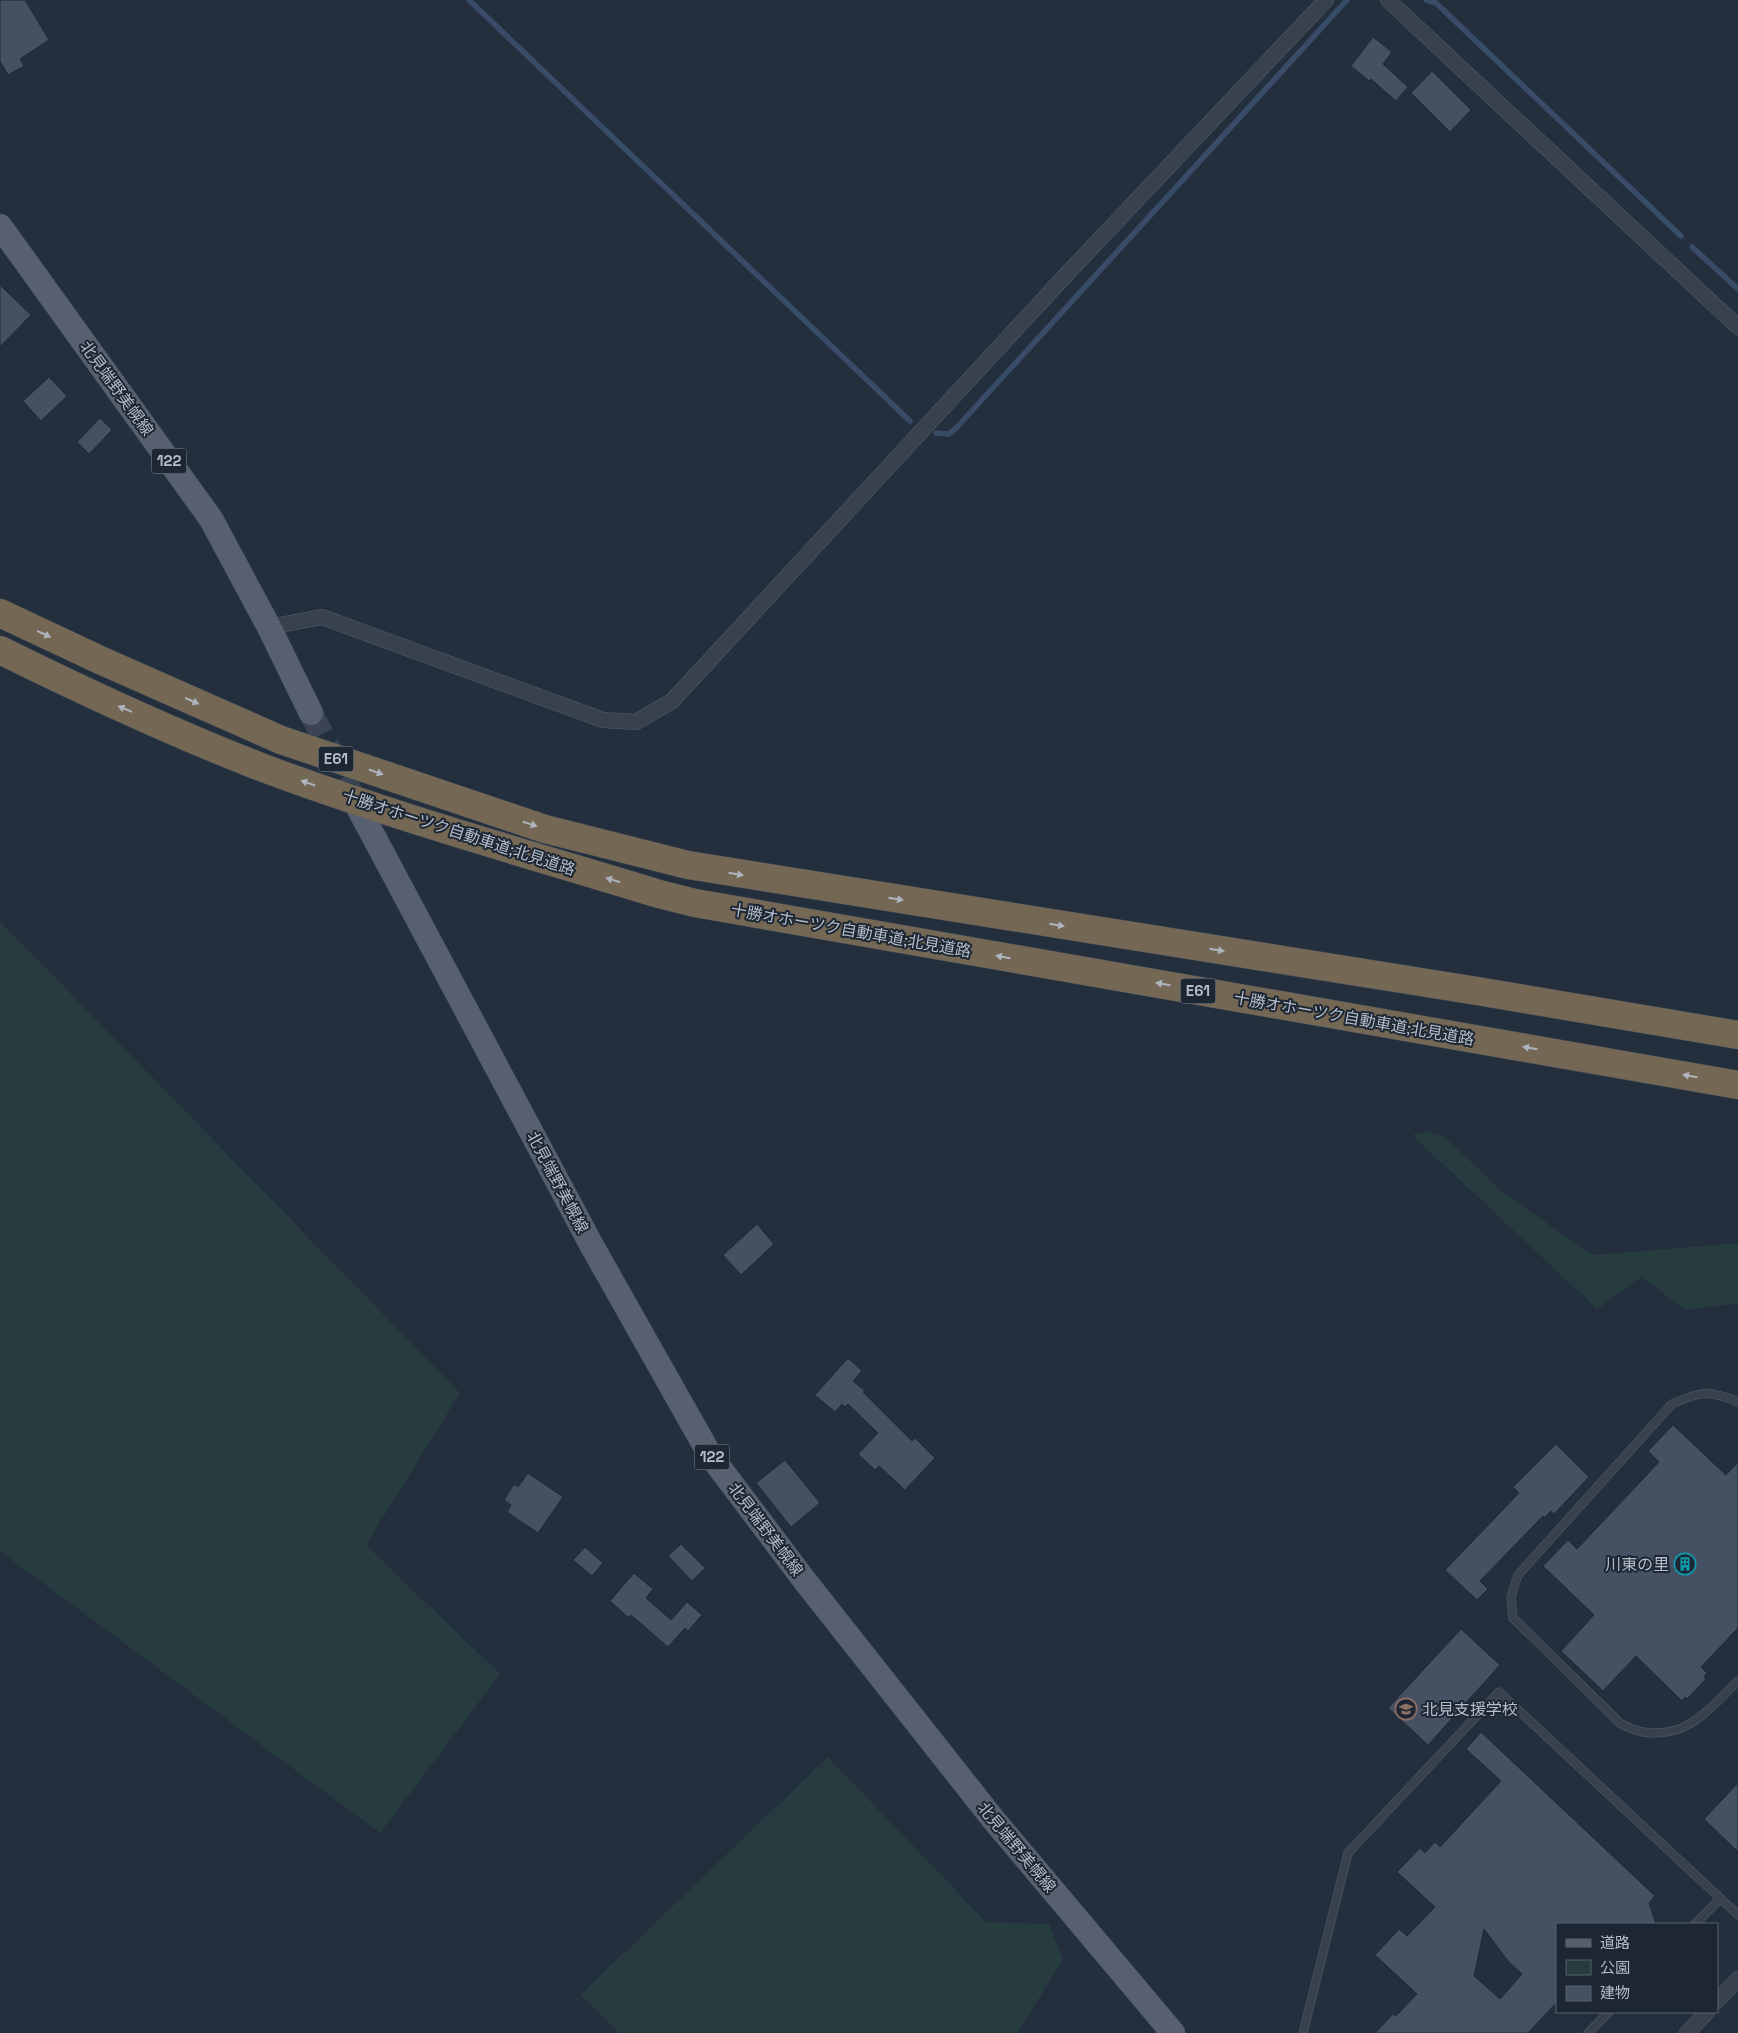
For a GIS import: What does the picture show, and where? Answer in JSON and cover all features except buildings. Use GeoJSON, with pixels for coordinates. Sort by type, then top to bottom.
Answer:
{"type":"FeatureCollection","features":[{"type":"Feature","properties":{"kind":"highway","name":"十勝オホーツク自動車道;北見道路"},"geometry":{"type":"LineString","coordinates":[[0,613],[100,660],[281,740],[545,829],[688,865],[1477,991],[1738,1035]]}},
{"type":"Feature","properties":{"kind":"highway","name":"十勝オホーツク自動車道;北見道路"},"geometry":{"type":"LineString","coordinates":[[0,650],[89,694],[266,769],[420,822],[659,894],[695,903],[1738,1085]]}},
{"type":"Feature","properties":{"kind":"main road","name":"北見端野美幌線"},"geometry":{"type":"LineString","coordinates":[[0,226],[211,518],[269,627],[311,713]]}},
{"type":"Feature","properties":{"kind":"main road","name":"北見端野美幌線"},"geometry":{"type":"LineString","coordinates":[[359,809],[592,1246],[710,1455],[805,1581],[993,1818],[1173,2033]]}},
{"type":"Feature","properties":{"kind":"street"},"geometry":{"type":"LineString","coordinates":[[269,627],[322,617],[603,720],[636,722],[672,701],[1064,277],[1326,0]]}},
{"type":"Feature","properties":{"kind":"street"},"geometry":{"type":"LineString","coordinates":[[1388,0],[1738,327]]}},
{"type":"Feature","properties":{"kind":"street"},"geometry":{"type":"LineString","coordinates":[[1718,2000],[1738,1979]]}},
{"type":"Feature","properties":{"kind":"street"},"geometry":{"type":"LineString","coordinates":[[1687,2033],[1706,2013]]}},
{"type":"Feature","properties":{"kind":"lane"},"geometry":{"type":"LineString","coordinates":[[1738,1402],[1720,1395],[1696,1394],[1672,1404],[1518,1574],[1511,1597],[1513,1618],[1621,1724],[1642,1732],[1669,1732],[1694,1723],[1738,1681]]}},
{"type":"Feature","properties":{"kind":"lane"},"geometry":{"type":"LineString","coordinates":[[1303,2033],[1348,1854],[1499,1692],[1738,1915]]}},
{"type":"Feature","properties":{"kind":"lane"},"geometry":{"type":"LineString","coordinates":[[1696,1923],[1720,1899]]}},
{"type":"Feature","properties":{"kind":"lane"},"geometry":{"type":"LineString","coordinates":[[1588,2033],[1608,2013]]}},
{"type":"Feature","properties":{"kind":"green space"},"geometry":{"type":"Polygon","coordinates":[[[0,921],[460,1393],[366,1545],[500,1674],[380,1833],[0,1551],[0,921]]]}},
{"type":"Feature","properties":{"kind":"green space"},"geometry":{"type":"Polygon","coordinates":[[[1429,1132],[1445,1137],[1505,1194],[1593,1255],[1738,1243],[1738,1303],[1686,1310],[1641,1277],[1597,1309],[1412,1135],[1429,1132]]]}},
{"type":"Feature","properties":{"kind":"green space"},"geometry":{"type":"Polygon","coordinates":[[[828,1757],[986,1922],[1049,1924],[1063,1960],[1017,2033],[619,2033],[580,1995],[828,1757]]]}},
{"type":"Feature","properties":{"kind":"waterway"},"geometry":{"type":"LineString","coordinates":[[469,0],[910,421]]}},
{"type":"Feature","properties":{"kind":"waterway"},"geometry":{"type":"LineString","coordinates":[[936,433],[949,434],[958,426],[1347,0]]}},
{"type":"Feature","properties":{"kind":"waterway"},"geometry":{"type":"LineString","coordinates":[[1426,0],[1436,3],[1681,236]]}},
{"type":"Feature","properties":{"kind":"waterway"},"geometry":{"type":"LineString","coordinates":[[1692,247],[1738,289]]}},
{"type":"Feature","properties":{"kind":"tunnel"},"geometry":{"type":"LineString","coordinates":[[311,713],[359,809]]}},
{"type":"Feature","properties":{"kind":"place","name":"川東の里"},"geometry":{"type":"Point","coordinates":[1685,1564]}},
{"type":"Feature","properties":{"kind":"place","name":"北見支援学校"},"geometry":{"type":"Point","coordinates":[1406,1709]}}]}
